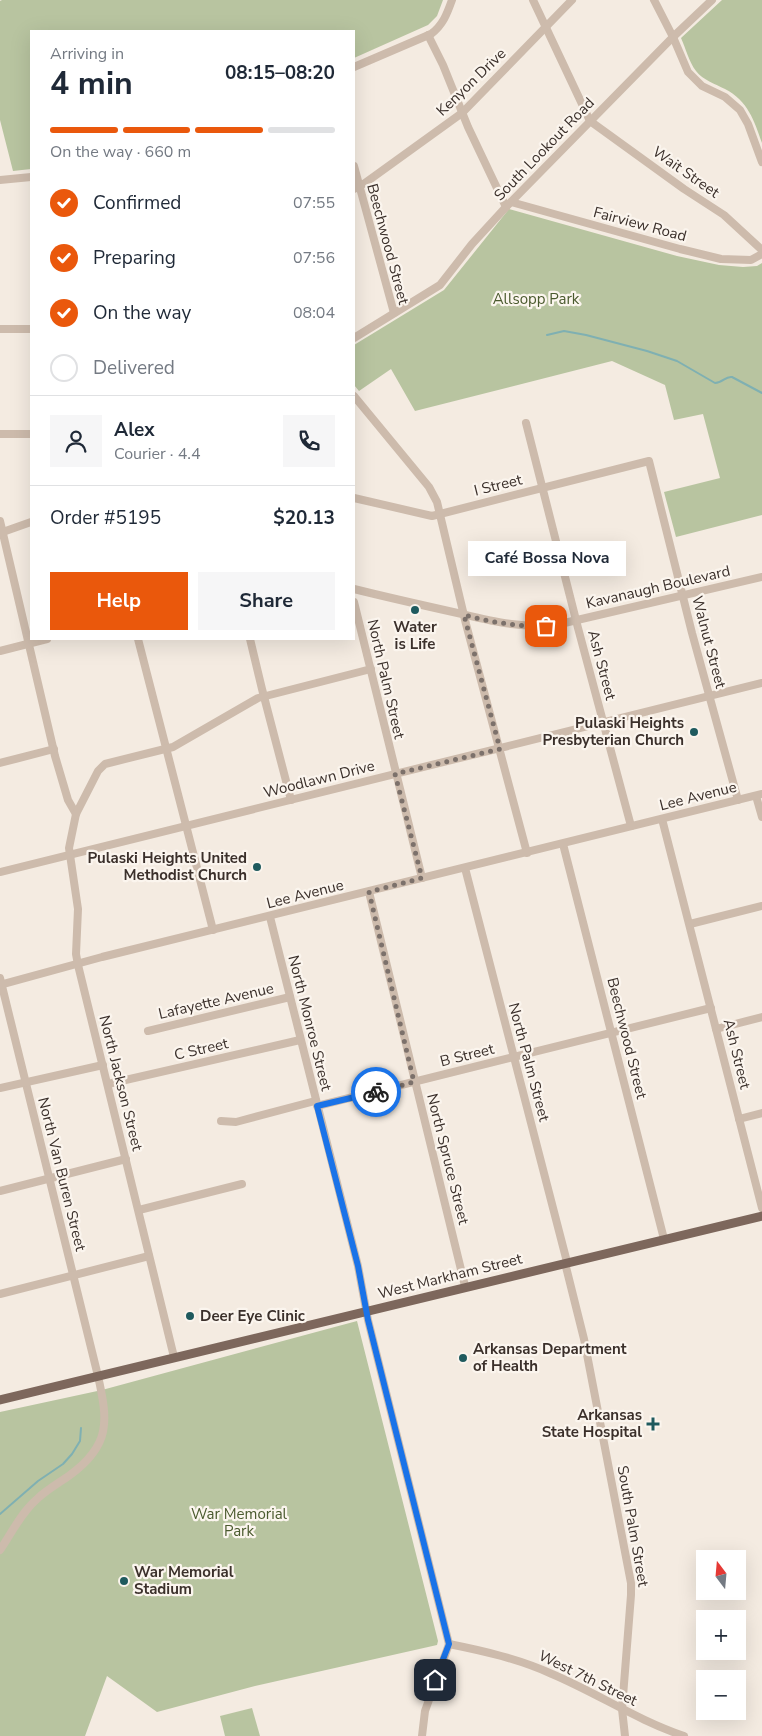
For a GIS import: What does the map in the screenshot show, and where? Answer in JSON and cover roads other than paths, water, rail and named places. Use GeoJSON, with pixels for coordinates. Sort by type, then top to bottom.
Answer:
{"type":"FeatureCollection","features":[{"type":"Feature","properties":{"kind":"main road","name":"West Markham Street"},"geometry":{"type":"LineString","coordinates":[[0,1400],[465,1286],[762,1216]]}},
{"type":"Feature","properties":{"kind":"street"},"geometry":{"type":"LineString","coordinates":[[355,67],[428,35],[442,24],[452,0]]}},
{"type":"Feature","properties":{"kind":"street"},"geometry":{"type":"LineString","coordinates":[[533,0],[590,121]]}},
{"type":"Feature","properties":{"kind":"street","name":"Kenyon Drive"},"geometry":{"type":"LineString","coordinates":[[356,188],[462,113],[572,0]]}},
{"type":"Feature","properties":{"kind":"street"},"geometry":{"type":"LineString","coordinates":[[654,0],[691,76],[702,86],[730,101],[740,110],[748,124],[762,162]]}},
{"type":"Feature","properties":{"kind":"street","name":"South Lookout Road"},"geometry":{"type":"LineString","coordinates":[[394,313],[440,285],[472,244],[508,205],[673,37],[712,0]]}},
{"type":"Feature","properties":{"kind":"street"},"geometry":{"type":"LineString","coordinates":[[428,35],[443,65],[462,113],[508,205]]}},
{"type":"Feature","properties":{"kind":"street","name":"Wait Street"},"geometry":{"type":"LineString","coordinates":[[590,121],[684,189],[724,215],[762,250]]}},
{"type":"Feature","properties":{"kind":"street"},"geometry":{"type":"LineString","coordinates":[[0,180],[30,178]]}},
{"type":"Feature","properties":{"kind":"street","name":"Beechwood Street"},"geometry":{"type":"LineString","coordinates":[[355,337],[394,313],[356,188]]}},
{"type":"Feature","properties":{"kind":"street","name":"Fairview Road"},"geometry":{"type":"LineString","coordinates":[[508,205],[721,258],[751,260],[762,254]]}},
{"type":"Feature","properties":{"kind":"street"},"geometry":{"type":"LineString","coordinates":[[0,328],[30,329]]}},
{"type":"Feature","properties":{"kind":"street"},"geometry":{"type":"LineString","coordinates":[[355,397],[430,487],[437,502],[464,615],[527,853]]}},
{"type":"Feature","properties":{"kind":"street","name":"Ash Street"},"geometry":{"type":"LineString","coordinates":[[526,422],[576,621],[631,826]]}},
{"type":"Feature","properties":{"kind":"street"},"geometry":{"type":"LineString","coordinates":[[0,434],[30,434]]}},
{"type":"Feature","properties":{"kind":"street","name":"I Street"},"geometry":{"type":"LineString","coordinates":[[355,498],[432,516],[649,461]]}},
{"type":"Feature","properties":{"kind":"street","name":"Walnut Street"},"geometry":{"type":"LineString","coordinates":[[649,461],[682,596],[738,800]]}},
{"type":"Feature","properties":{"kind":"street"},"geometry":{"type":"LineString","coordinates":[[0,521],[1,532],[54,749],[68,800],[76,814]]}},
{"type":"Feature","properties":{"kind":"street"},"geometry":{"type":"LineString","coordinates":[[1,532],[30,522]]}},
{"type":"Feature","properties":{"kind":"street","name":"Kavanaugh Boulevard"},"geometry":{"type":"LineString","coordinates":[[355,589],[464,615],[524,626],[546,626],[576,621],[762,577]]}},
{"type":"Feature","properties":{"kind":"street","name":"North Palm Street"},"geometry":{"type":"LineString","coordinates":[[355,606],[422,878]]}},
{"type":"Feature","properties":{"kind":"street"},"geometry":{"type":"LineString","coordinates":[[0,651],[43,640]]}},
{"type":"Feature","properties":{"kind":"street"},"geometry":{"type":"LineString","coordinates":[[138,640],[213,930]]}},
{"type":"Feature","properties":{"kind":"street"},"geometry":{"type":"LineString","coordinates":[[250,640],[291,800]]}},
{"type":"Feature","properties":{"kind":"street","name":"North Jackson Street"},"geometry":{"type":"LineString","coordinates":[[174,1357],[76,954],[78,909],[69,848],[76,814],[102,766],[181,743],[264,696],[371,669]]}},
{"type":"Feature","properties":{"kind":"street","name":"Woodlawn Drive"},"geometry":{"type":"LineString","coordinates":[[0,872],[762,683]]}},
{"type":"Feature","properties":{"kind":"street"},"geometry":{"type":"LineString","coordinates":[[0,763],[54,749]]}},
{"type":"Feature","properties":{"kind":"street"},"geometry":{"type":"LineString","coordinates":[[759,795],[762,817]]}},
{"type":"Feature","properties":{"kind":"street","name":"Lee Avenue"},"geometry":{"type":"LineString","coordinates":[[1,982],[759,795]]}},
{"type":"Feature","properties":{"kind":"street","name":"Ash Street"},"geometry":{"type":"LineString","coordinates":[[662,819],[762,1208]]}},
{"type":"Feature","properties":{"kind":"street","name":"Beechwood Street"},"geometry":{"type":"LineString","coordinates":[[563,844],[664,1239]]}},
{"type":"Feature","properties":{"kind":"street","name":"North Palm Street"},"geometry":{"type":"LineString","coordinates":[[465,868],[566,1262]]}},
{"type":"Feature","properties":{"kind":"street","name":"North Spruce Street"},"geometry":{"type":"LineString","coordinates":[[369,892],[465,1286]]}},
{"type":"Feature","properties":{"kind":"street"},"geometry":{"type":"LineString","coordinates":[[690,924],[762,906]]}},
{"type":"Feature","properties":{"kind":"street","name":"North Monroe Street"},"geometry":{"type":"LineString","coordinates":[[270,917],[358,1266],[366,1310],[449,1644]]}},
{"type":"Feature","properties":{"kind":"street","name":"North Van Buren Street"},"geometry":{"type":"LineString","coordinates":[[0,1550],[34,1501],[92,1456],[98,1447],[105,1425],[105,1409],[98,1376],[1,982]]}},
{"type":"Feature","properties":{"kind":"street","name":"Lafayette Avenue"},"geometry":{"type":"LineString","coordinates":[[148,1031],[290,997]]}},
{"type":"Feature","properties":{"kind":"street","name":"B Street"},"geometry":{"type":"LineString","coordinates":[[222,1121],[236,1122],[414,1082],[711,1008]]}},
{"type":"Feature","properties":{"kind":"street"},"geometry":{"type":"LineString","coordinates":[[716,1029],[762,1017]]}},
{"type":"Feature","properties":{"kind":"street","name":"C Street"},"geometry":{"type":"LineString","coordinates":[[108,1084],[300,1040]]}},
{"type":"Feature","properties":{"kind":"street"},"geometry":{"type":"LineString","coordinates":[[0,1088],[102,1065]]}},
{"type":"Feature","properties":{"kind":"street"},"geometry":{"type":"LineString","coordinates":[[739,1119],[762,1113]]}},
{"type":"Feature","properties":{"kind":"street"},"geometry":{"type":"LineString","coordinates":[[0,1191],[126,1159]]}},
{"type":"Feature","properties":{"kind":"street"},"geometry":{"type":"LineString","coordinates":[[139,1210],[242,1184]]}},
{"type":"Feature","properties":{"kind":"street"},"geometry":{"type":"LineString","coordinates":[[0,1294],[149,1256]]}},
{"type":"Feature","properties":{"kind":"street","name":"South Palm Street"},"geometry":{"type":"LineString","coordinates":[[566,1262],[584,1339],[631,1583],[632,1594],[622,1709],[625,1736]]}},
{"type":"Feature","properties":{"kind":"street"},"geometry":{"type":"LineString","coordinates":[[422,1736],[425,1711],[449,1644]]}},
{"type":"Feature","properties":{"kind":"street","name":"West 7th Street"},"geometry":{"type":"LineString","coordinates":[[449,1644],[484,1651],[537,1667],[642,1720],[684,1736]]}},
{"type":"Feature","properties":{"kind":"waterway"},"geometry":{"type":"LineString","coordinates":[[547,335],[564,331],[647,351],[677,361],[715,383],[732,377],[762,393]]}},
{"type":"Feature","properties":{"kind":"waterway"},"geometry":{"type":"LineString","coordinates":[[0,1514],[38,1481],[63,1464],[80,1441],[81,1428]]}},
{"type":"Feature","properties":{"kind":"place","name":"Water is Life"},"geometry":{"type":"Point","coordinates":[415,610]}},
{"type":"Feature","properties":{"kind":"place","name":"Café Bossa Nova"},"geometry":{"type":"Point","coordinates":[546,626]}},
{"type":"Feature","properties":{"kind":"place","name":"Pulaski Heights Presbyterian Church"},"geometry":{"type":"Point","coordinates":[694,732]}},
{"type":"Feature","properties":{"kind":"place","name":"Pulaski Heights United Methodist Church"},"geometry":{"type":"Point","coordinates":[257,867]}},
{"type":"Feature","properties":{"kind":"place","name":"Deer Eye Clinic"},"geometry":{"type":"Point","coordinates":[190,1316]}},
{"type":"Feature","properties":{"kind":"place","name":"Arkansas Department of Health"},"geometry":{"type":"Point","coordinates":[463,1358]}},
{"type":"Feature","properties":{"kind":"place","name":"Arkansas State Hospital"},"geometry":{"type":"Point","coordinates":[653,1424]}},
{"type":"Feature","properties":{"kind":"place","name":"War Memorial Stadium"},"geometry":{"type":"Point","coordinates":[124,1581]}},
{"type":"Feature","properties":{"kind":"park label","name":"Allsopp Park"},"geometry":{"type":"Point","coordinates":[536,299]}},
{"type":"Feature","properties":{"kind":"park label","name":"War Memorial Park"},"geometry":{"type":"Point","coordinates":[239,1522]}}]}
